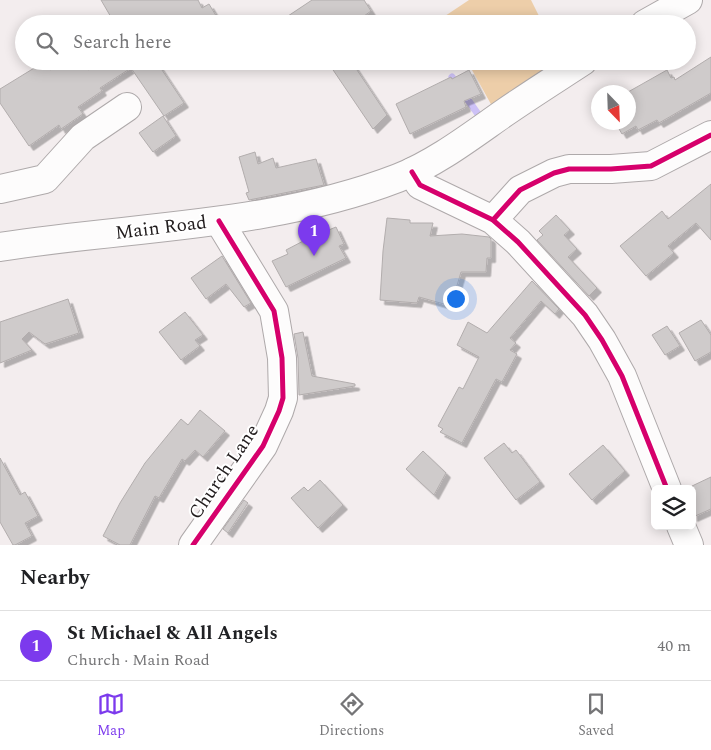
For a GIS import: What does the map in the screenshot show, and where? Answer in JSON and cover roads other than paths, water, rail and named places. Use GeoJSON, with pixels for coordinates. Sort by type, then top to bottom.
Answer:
{"type":"FeatureCollection","features":[{"type":"Feature","properties":{"kind":"street"},"geometry":{"type":"LineString","coordinates":[[661,15],[688,0]]}},
{"type":"Feature","properties":{"kind":"street","name":"Main Road"},"geometry":{"type":"LineString","coordinates":[[0,247],[219,221],[280,211],[352,194],[412,172],[474,134],[570,70]]}},
{"type":"Feature","properties":{"kind":"street"},"geometry":{"type":"LineString","coordinates":[[0,189],[45,179],[83,137],[127,107]]}},
{"type":"Feature","properties":{"kind":"street"},"geometry":{"type":"LineString","coordinates":[[493,220],[520,190],[554,173],[569,169],[611,169],[651,166],[711,135]]}},
{"type":"Feature","properties":{"kind":"street"},"geometry":{"type":"LineString","coordinates":[[412,172],[420,185],[493,220],[518,242],[585,315],[602,340],[622,376],[665,485]]}},
{"type":"Feature","properties":{"kind":"street","name":"Church Lane"},"geometry":{"type":"LineString","coordinates":[[193,545],[263,446],[283,398],[282,358],[274,311],[219,221]]}},
{"type":"Feature","properties":{"kind":"street"},"geometry":{"type":"LineString","coordinates":[[683,530],[690,545]]}},
{"type":"Feature","properties":{"kind":"waterway"},"geometry":{"type":"LineString","coordinates":[[452,77],[480,117]]}},
{"type":"Feature","properties":{"kind":"place","name":"St Michael & All Angels"},"geometry":{"type":"Point","coordinates":[314,256]}}]}
